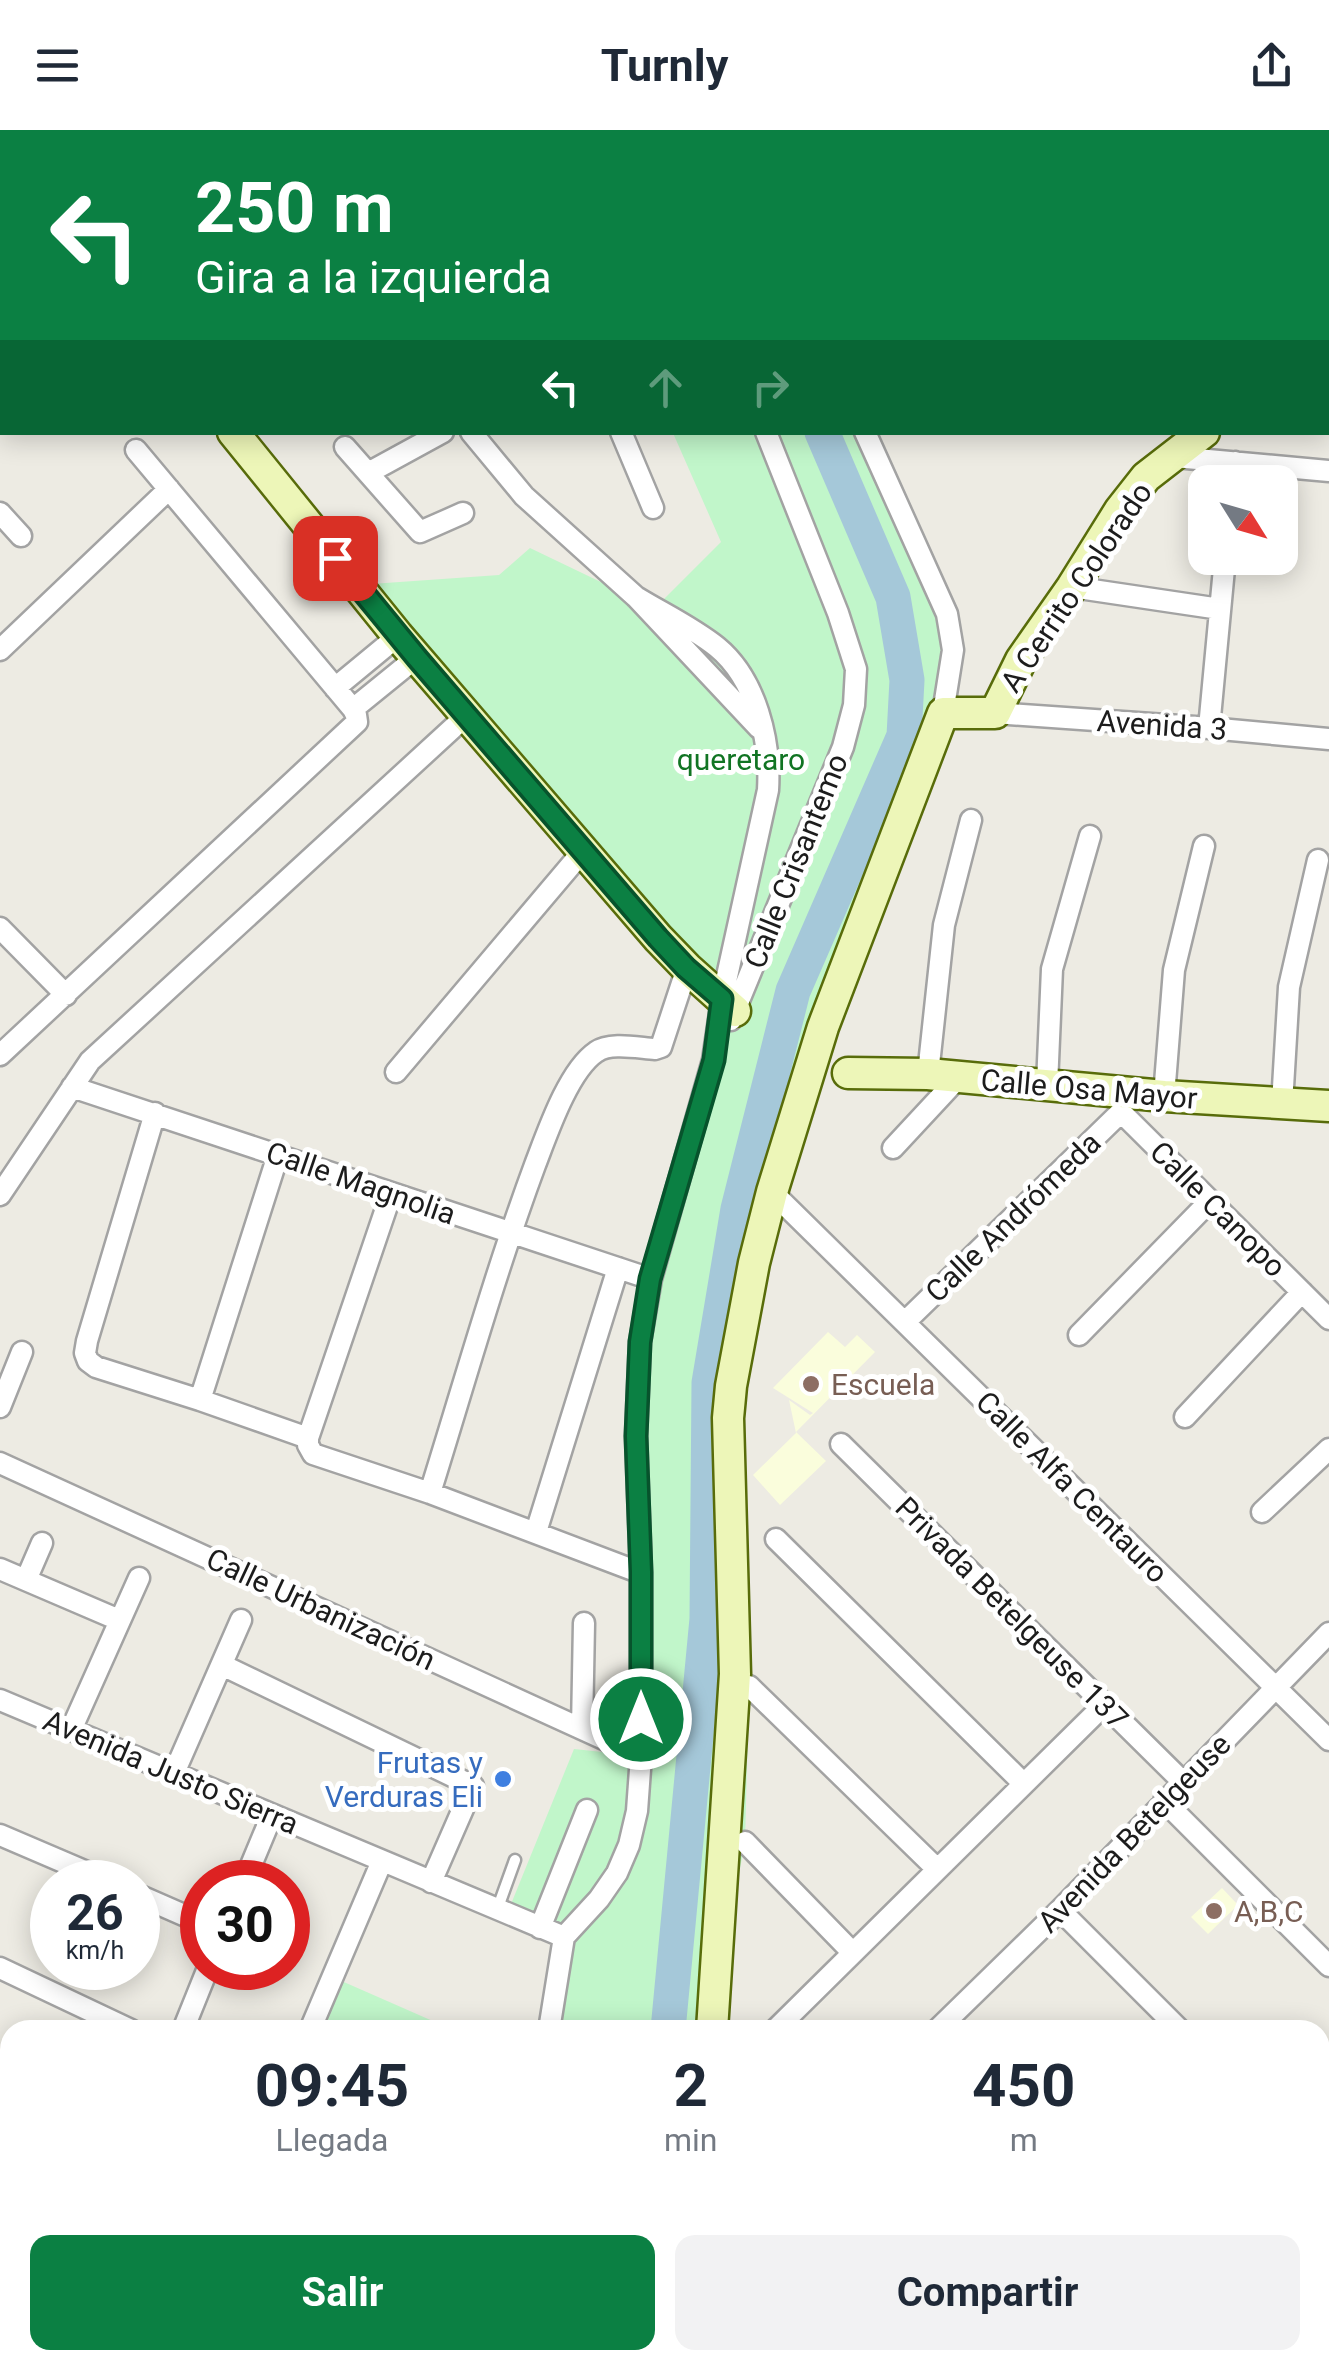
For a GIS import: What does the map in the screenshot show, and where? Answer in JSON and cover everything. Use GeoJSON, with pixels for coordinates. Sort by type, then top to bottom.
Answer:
{"type":"FeatureCollection","features":[{"type":"Feature","properties":{"kind":"main road"},"geometry":{"type":"LineString","coordinates":[[235,435],[408,647],[584,851],[686,968],[728,1005]]}},
{"type":"Feature","properties":{"kind":"main road","name":"A Cerrito Colorado"},"geometry":{"type":"LineString","coordinates":[[943,713],[995,713],[1021,660],[1120,510],[1146,477],[1201,435]]}},
{"type":"Feature","properties":{"kind":"main road"},"geometry":{"type":"LineString","coordinates":[[713,2020],[735,1674],[728,1418],[731,1386],[754,1262],[823,1027],[943,713]]}},
{"type":"Feature","properties":{"kind":"main road","name":"Calle Osa Mayor"},"geometry":{"type":"LineString","coordinates":[[848,1073],[928,1074],[1047,1085],[1122,1102],[1164,1096],[1329,1106]]}},
{"type":"Feature","properties":{"kind":"street"},"geometry":{"type":"LineString","coordinates":[[368,473],[438,435]]}},
{"type":"Feature","properties":{"kind":"street"},"geometry":{"type":"LineString","coordinates":[[473,435],[524,496],[636,597],[717,647],[737,666],[753,699],[770,762],[728,1005],[650,1279],[640,1342],[636,1436],[641,1756],[637,1811],[617,1873],[564,1938],[551,2020]]}},
{"type":"Feature","properties":{"kind":"street"},"geometry":{"type":"LineString","coordinates":[[622,435],[653,508]]}},
{"type":"Feature","properties":{"kind":"street","name":"Calle Crisantemo"},"geometry":{"type":"LineString","coordinates":[[728,1005],[844,747],[854,705],[856,669],[838,613],[767,435]]}},
{"type":"Feature","properties":{"kind":"street"},"geometry":{"type":"LineString","coordinates":[[866,435],[947,614],[953,650],[943,713]]}},
{"type":"Feature","properties":{"kind":"street"},"geometry":{"type":"LineString","coordinates":[[345,447],[420,532],[463,512]]}},
{"type":"Feature","properties":{"kind":"street"},"geometry":{"type":"LineString","coordinates":[[0,1055],[357,722],[353,710],[136,450]]}},
{"type":"Feature","properties":{"kind":"street"},"geometry":{"type":"LineString","coordinates":[[1175,457],[1206,465]]}},
{"type":"Feature","properties":{"kind":"street"},"geometry":{"type":"LineString","coordinates":[[1298,471],[1329,471]]}},
{"type":"Feature","properties":{"kind":"street"},"geometry":{"type":"LineString","coordinates":[[0,650],[169,489]]}},
{"type":"Feature","properties":{"kind":"street"},"geometry":{"type":"LineString","coordinates":[[0,514],[21,536]]}},
{"type":"Feature","properties":{"kind":"street"},"geometry":{"type":"LineString","coordinates":[[1209,728],[1223,575]]}},
{"type":"Feature","properties":{"kind":"street"},"geometry":{"type":"LineString","coordinates":[[1072,588],[1220,608]]}},
{"type":"Feature","properties":{"kind":"street"},"geometry":{"type":"LineString","coordinates":[[335,688],[408,647]]}},
{"type":"Feature","properties":{"kind":"street"},"geometry":{"type":"LineString","coordinates":[[353,710],[408,647]]}},
{"type":"Feature","properties":{"kind":"street","name":"Avenida 3"},"geometry":{"type":"LineString","coordinates":[[995,713],[1328,733]]}},
{"type":"Feature","properties":{"kind":"street"},"geometry":{"type":"LineString","coordinates":[[0,1195],[90,1061],[467,715]]}},
{"type":"Feature","properties":{"kind":"street"},"geometry":{"type":"LineString","coordinates":[[928,1074],[944,924],[971,820]]}},
{"type":"Feature","properties":{"kind":"street"},"geometry":{"type":"LineString","coordinates":[[1047,1085],[1052,969],[1090,836]]}},
{"type":"Feature","properties":{"kind":"street"},"geometry":{"type":"LineString","coordinates":[[1164,1096],[1174,970],[1204,846]]}},
{"type":"Feature","properties":{"kind":"street"},"geometry":{"type":"LineString","coordinates":[[396,1072],[584,851]]}},
{"type":"Feature","properties":{"kind":"street"},"geometry":{"type":"LineString","coordinates":[[1282,1104],[1289,987],[1318,860]]}},
{"type":"Feature","properties":{"kind":"street"},"geometry":{"type":"LineString","coordinates":[[0,928],[66,994]]}},
{"type":"Feature","properties":{"kind":"street"},"geometry":{"type":"LineString","coordinates":[[430,1493],[510,1234],[553,1118],[592,1054],[604,1047],[661,1047],[686,968]]}},
{"type":"Feature","properties":{"kind":"street"},"geometry":{"type":"LineString","coordinates":[[893,1148],[959,1077]]}},
{"type":"Feature","properties":{"kind":"street","name":"Calle Magnolia"},"geometry":{"type":"LineString","coordinates":[[72,1087],[650,1279]]}},
{"type":"Feature","properties":{"kind":"street","name":"Calle Canopo"},"geometry":{"type":"LineString","coordinates":[[1122,1102],[1210,1202],[1329,1319]]}},
{"type":"Feature","properties":{"kind":"street","name":"Calle Andrómeda"},"geometry":{"type":"LineString","coordinates":[[905,1322],[1122,1102]]}},
{"type":"Feature","properties":{"kind":"street"},"geometry":{"type":"LineString","coordinates":[[156,1114],[86,1353],[88,1362],[308,1438]]}},
{"type":"Feature","properties":{"kind":"street"},"geometry":{"type":"LineString","coordinates":[[200,1400],[278,1155]]}},
{"type":"Feature","properties":{"kind":"street","name":"Calle Alfa Centauro"},"geometry":{"type":"LineString","coordinates":[[772,1192],[1329,1740]]}},
{"type":"Feature","properties":{"kind":"street"},"geometry":{"type":"LineString","coordinates":[[391,1194],[308,1438],[312,1454],[430,1493],[641,1572]]}},
{"type":"Feature","properties":{"kind":"street"},"geometry":{"type":"LineString","coordinates":[[1079,1336],[1210,1202]]}},
{"type":"Feature","properties":{"kind":"street"},"geometry":{"type":"LineString","coordinates":[[536,1532],[618,1268]]}},
{"type":"Feature","properties":{"kind":"street"},"geometry":{"type":"LineString","coordinates":[[1184,1417],[1302,1292]]}},
{"type":"Feature","properties":{"kind":"street"},"geometry":{"type":"LineString","coordinates":[[0,1407],[22,1352]]}},
{"type":"Feature","properties":{"kind":"street","name":"Privada Betelgeuse 137"},"geometry":{"type":"LineString","coordinates":[[842,1444],[1183,1782]]}},
{"type":"Feature","properties":{"kind":"street"},"geometry":{"type":"LineString","coordinates":[[1262,1512],[1329,1449]]}},
{"type":"Feature","properties":{"kind":"street","name":"Calle Urbanización"},"geometry":{"type":"LineString","coordinates":[[0,1463],[641,1756]]}},
{"type":"Feature","properties":{"kind":"street"},"geometry":{"type":"LineString","coordinates":[[776,1539],[1023,1783]]}},
{"type":"Feature","properties":{"kind":"street"},"geometry":{"type":"LineString","coordinates":[[26,1580],[42,1543]]}},
{"type":"Feature","properties":{"kind":"street"},"geometry":{"type":"LineString","coordinates":[[0,1569],[120,1620]]}},
{"type":"Feature","properties":{"kind":"street"},"geometry":{"type":"LineString","coordinates":[[70,1730],[140,1578]]}},
{"type":"Feature","properties":{"kind":"street"},"geometry":{"type":"LineString","coordinates":[[174,1774],[242,1620]]}},
{"type":"Feature","properties":{"kind":"street"},"geometry":{"type":"LineString","coordinates":[[582,1729],[584,1623]]}},
{"type":"Feature","properties":{"kind":"street","name":"Avenida Betelgeuse"},"geometry":{"type":"LineString","coordinates":[[953,2020],[1329,1633]]}},
{"type":"Feature","properties":{"kind":"street"},"geometry":{"type":"LineString","coordinates":[[222,1665],[474,1786],[431,1882]]}},
{"type":"Feature","properties":{"kind":"street"},"geometry":{"type":"LineString","coordinates":[[749,1686],[936,1869]]}},
{"type":"Feature","properties":{"kind":"street","name":"Avenida Justo Sierra"},"geometry":{"type":"LineString","coordinates":[[0,1700],[564,1938]]}},
{"type":"Feature","properties":{"kind":"street"},"geometry":{"type":"LineString","coordinates":[[786,2020],[1105,1704]]}},
{"type":"Feature","properties":{"kind":"street"},"geometry":{"type":"LineString","coordinates":[[1164,1802],[1329,1966]]}},
{"type":"Feature","properties":{"kind":"street"},"geometry":{"type":"LineString","coordinates":[[540,1928],[587,1810]]}},
{"type":"Feature","properties":{"kind":"street"},"geometry":{"type":"LineString","coordinates":[[253,1860],[272,1815]]}},
{"type":"Feature","properties":{"kind":"street"},"geometry":{"type":"LineString","coordinates":[[0,1835],[59,1860]]}},
{"type":"Feature","properties":{"kind":"street"},"geometry":{"type":"LineString","coordinates":[[745,1842],[852,1952]]}},
{"type":"Feature","properties":{"kind":"street"},"geometry":{"type":"LineString","coordinates":[[314,2020],[382,1862]]}},
{"type":"Feature","properties":{"kind":"street"},"geometry":{"type":"LineString","coordinates":[[1060,1910],[1170,2020]]}},
{"type":"Feature","properties":{"kind":"street"},"geometry":{"type":"LineString","coordinates":[[0,1968],[111,2020]]}},
{"type":"Feature","properties":{"kind":"street"},"geometry":{"type":"LineString","coordinates":[[187,2020],[199,1990]]}},
{"type":"Feature","properties":{"kind":"lane"},"geometry":{"type":"LineString","coordinates":[[496,1910],[515,1860]]}},
{"type":"Feature","properties":{"kind":"shaded area","name":"Escuela"},"geometry":{"type":"Polygon","coordinates":[[[828,1332],[845,1347],[857,1335],[875,1352],[796,1432],[826,1461],[780,1505],[753,1475],[796,1433],[789,1400],[810,1415],[813,1413],[773,1388],[828,1332]]]}},
{"type":"Feature","properties":{"kind":"shaded area","name":"A,B,C"},"geometry":{"type":"Polygon","coordinates":[[[1222,1888],[1238,1905],[1208,1934],[1191,1917],[1222,1888]]]}},
{"type":"Feature","properties":{"kind":"green space","name":"queretaro"},"geometry":{"type":"Polygon","coordinates":[[[674,435],[866,435],[953,650],[823,1027],[731,1386],[749,1686],[745,1842],[712,2020],[547,2020],[564,1938],[507,1914],[574,1749],[640,1756],[638,1487],[651,1279],[722,999],[357,585],[499,575],[530,548],[655,608],[721,542],[674,435]]]}},
{"type":"Feature","properties":{"kind":"green space"},"geometry":{"type":"Polygon","coordinates":[[[337,1979],[430,2020],[321,2020],[337,1979]]]}},
{"type":"Feature","properties":{"kind":"waterway"},"geometry":{"type":"LineString","coordinates":[[669,2020],[707,1619],[709,1383],[738,1209],[793,991],[904,736],[907,680],[893,597],[823,435]]}},
{"type":"Feature","properties":{"kind":"place","name":"Escuela"},"geometry":{"type":"Point","coordinates":[811,1384]}},
{"type":"Feature","properties":{"kind":"place","name":"Frutas y Verduras Eli"},"geometry":{"type":"Point","coordinates":[503,1779]}},
{"type":"Feature","properties":{"kind":"place","name":"A,B,C"},"geometry":{"type":"Point","coordinates":[1214,1911]}},
{"type":"Feature","properties":{"kind":"route"},"geometry":{"type":"LineString","coordinates":[[335,558],[658,938],[722,999],[714,1060],[650,1279],[640,1342],[636,1436],[641,1719]]}}]}
